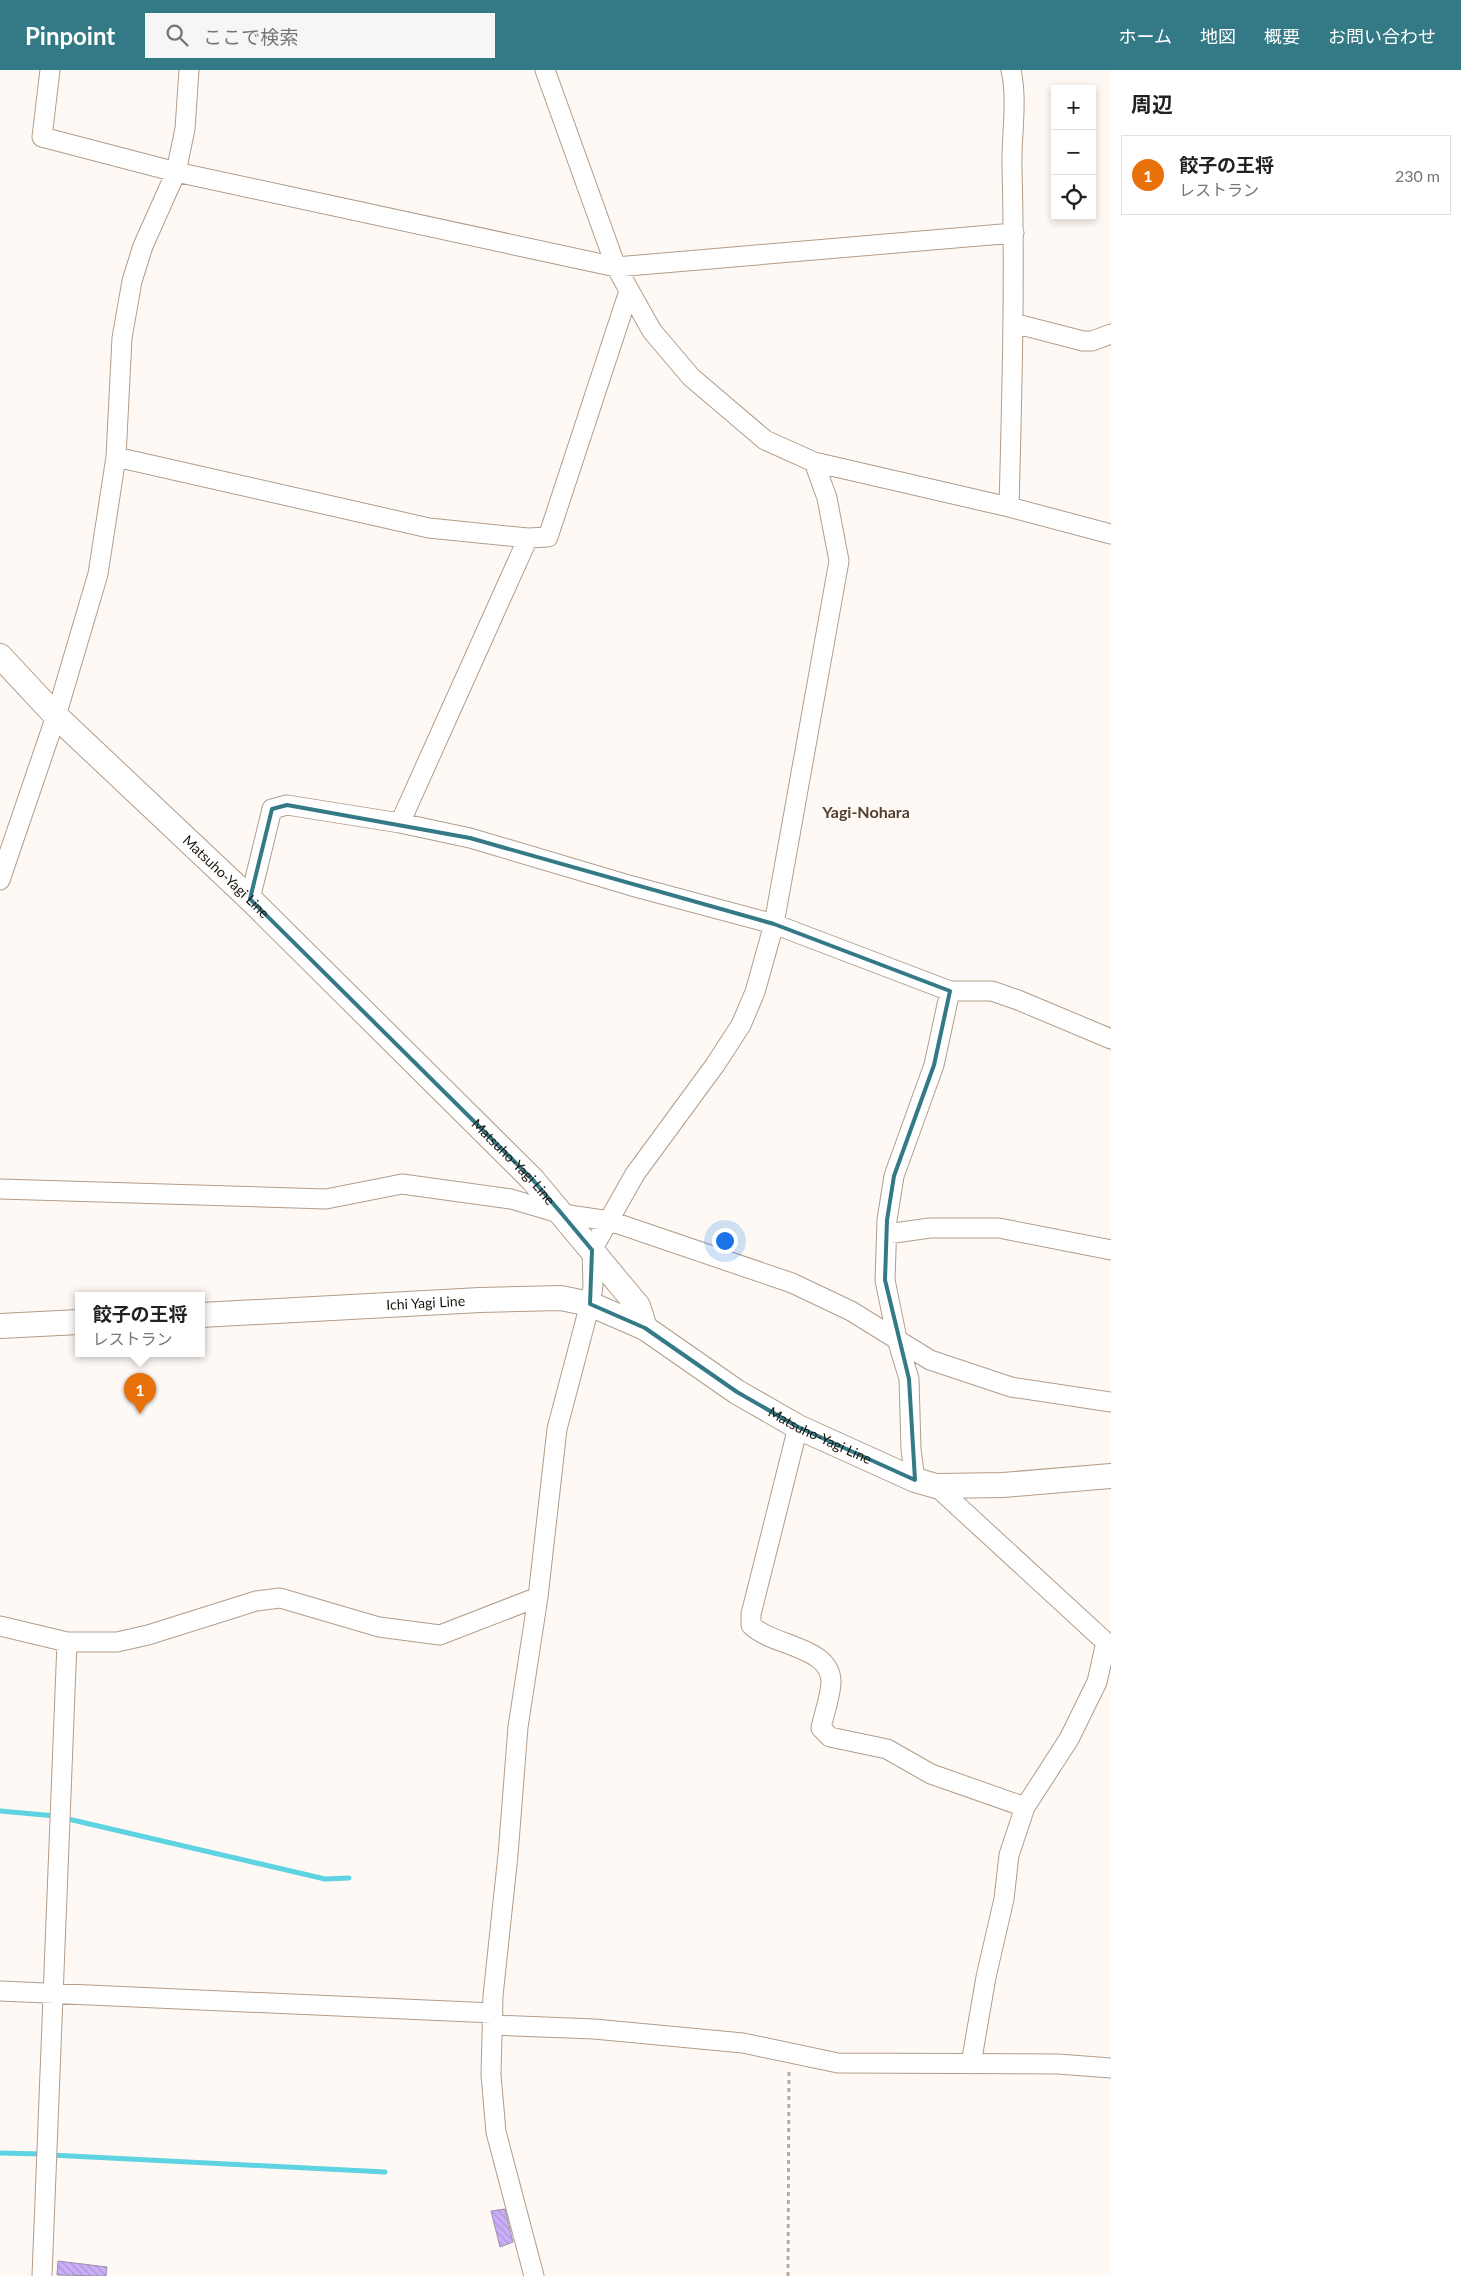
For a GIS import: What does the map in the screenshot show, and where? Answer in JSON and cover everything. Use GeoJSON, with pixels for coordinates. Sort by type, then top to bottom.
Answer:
{"type":"FeatureCollection","features":[{"type":"Feature","properties":{"kind":"main road","name":"Matsuho-Yagi Line"},"geometry":{"type":"LineString","coordinates":[[0,656],[56,716],[250,899],[533,1180],[638,1306],[645,1328],[737,1392],[798,1427],[926,1483],[1003,1485],[1111,1476]]}},
{"type":"Feature","properties":{"kind":"main road","name":"Ichi Yagi Line"},"geometry":{"type":"LineString","coordinates":[[205,1315],[480,1300],[561,1298],[590,1304],[645,1328]]}},
{"type":"Feature","properties":{"kind":"main road"},"geometry":{"type":"LineString","coordinates":[[0,1326],[75,1322]]}},
{"type":"Feature","properties":{"kind":"street"},"geometry":{"type":"LineString","coordinates":[[50,70],[42,138],[176,172],[616,266],[1014,233]]}},
{"type":"Feature","properties":{"kind":"street"},"geometry":{"type":"LineString","coordinates":[[0,880],[56,716],[98,574],[116,457],[122,338],[132,281],[143,246],[176,172],[185,129],[189,70]]}},
{"type":"Feature","properties":{"kind":"street"},"geometry":{"type":"LineString","coordinates":[[545,70],[616,266],[652,331],[691,377],[765,440],[814,462],[1008,507],[1111,534]]}},
{"type":"Feature","properties":{"kind":"street"},"geometry":{"type":"LineString","coordinates":[[1008,507],[1014,233],[1011,149],[1015,89],[1012,70]]}},
{"type":"Feature","properties":{"kind":"street"},"geometry":{"type":"LineString","coordinates":[[116,457],[429,528],[528,538],[548,537],[629,290]]}},
{"type":"Feature","properties":{"kind":"street"},"geometry":{"type":"LineString","coordinates":[[1013,323],[1083,340],[1092,341],[1111,334]]}},
{"type":"Feature","properties":{"kind":"street"},"geometry":{"type":"LineString","coordinates":[[534,2276],[496,2132],[491,2075],[493,2019],[518,1727],[538,1596],[557,1429],[590,1304],[593,1286],[592,1250],[635,1174],[715,1065],[741,1025],[755,992],[774,924],[839,561],[827,498],[814,462]]}},
{"type":"Feature","properties":{"kind":"street"},"geometry":{"type":"LineString","coordinates":[[400,823],[528,538]]}},
{"type":"Feature","properties":{"kind":"street"},"geometry":{"type":"LineString","coordinates":[[250,899],[272,809],[287,805],[400,823],[470,838],[632,886],[774,924],[950,991],[992,991],[1111,1039]]}},
{"type":"Feature","properties":{"kind":"street"},"geometry":{"type":"LineString","coordinates":[[950,991],[934,1065],[894,1176],[887,1220],[885,1280],[897,1339],[909,1379],[911,1449],[926,1483],[1108,1644],[1097,1682],[1068,1739],[1025,1807],[1008,1855],[1004,1898],[986,1977],[971,2064]]}},
{"type":"Feature","properties":{"kind":"street"},"geometry":{"type":"LineString","coordinates":[[0,1189],[326,1199],[402,1184],[511,1199],[562,1214],[610,1221],[792,1283],[851,1311],[930,1360],[1011,1387],[1111,1402]]}},
{"type":"Feature","properties":{"kind":"street"},"geometry":{"type":"LineString","coordinates":[[887,1234],[930,1228],[999,1228],[1111,1250]]}},
{"type":"Feature","properties":{"kind":"street"},"geometry":{"type":"LineString","coordinates":[[798,1427],[752,1614],[752,1625],[760,1633],[819,1657],[829,1669],[831,1683],[821,1728],[830,1736],[887,1749],[931,1774],[1025,1807]]}},
{"type":"Feature","properties":{"kind":"street"},"geometry":{"type":"LineString","coordinates":[[0,1626],[67,1642],[117,1642],[148,1635],[256,1601],[280,1598],[379,1627],[440,1635],[538,1596]]}},
{"type":"Feature","properties":{"kind":"street"},"geometry":{"type":"LineString","coordinates":[[42,2276],[67,1642]]}},
{"type":"Feature","properties":{"kind":"street"},"geometry":{"type":"LineString","coordinates":[[0,1991],[493,2019],[743,2043],[838,2063],[1058,2064],[1111,2068]]}},
{"type":"Feature","properties":{"kind":"path"},"geometry":{"type":"LineString","coordinates":[[788,2276],[789,2053]]}},
{"type":"Feature","properties":{"kind":"highlighted area"},"geometry":{"type":"Polygon","coordinates":[[[287,805],[470,838],[774,924],[950,991],[934,1065],[894,1176],[887,1220],[885,1280],[909,1379],[915,1480],[798,1427],[737,1392],[645,1328],[590,1304],[592,1250],[562,1214],[533,1180],[250,899],[272,809],[287,805]]]}},
{"type":"Feature","properties":{"kind":"building"},"geometry":{"type":"Polygon","coordinates":[[[505,2209],[513,2242],[500,2247],[491,2211],[505,2209]]]}},
{"type":"Feature","properties":{"kind":"building"},"geometry":{"type":"Polygon","coordinates":[[[58,2261],[107,2267],[106,2276],[57,2275],[58,2261]]]}},
{"type":"Feature","properties":{"kind":"waterway"},"geometry":{"type":"LineString","coordinates":[[0,1811],[56,1816]]}},
{"type":"Feature","properties":{"kind":"waterway"},"geometry":{"type":"LineString","coordinates":[[64,1818],[325,1879],[349,1878]]}},
{"type":"Feature","properties":{"kind":"waterway"},"geometry":{"type":"LineString","coordinates":[[0,2153],[43,2154]]}},
{"type":"Feature","properties":{"kind":"waterway"},"geometry":{"type":"LineString","coordinates":[[51,2155],[385,2172]]}},
{"type":"Feature","properties":{"kind":"place","name":"餃子の王将"},"geometry":{"type":"Point","coordinates":[140,1414]}},
{"type":"Feature","properties":{"kind":"district","name":"Yagi-Nohara"},"geometry":{"type":"Point","coordinates":[866,812]}}]}
